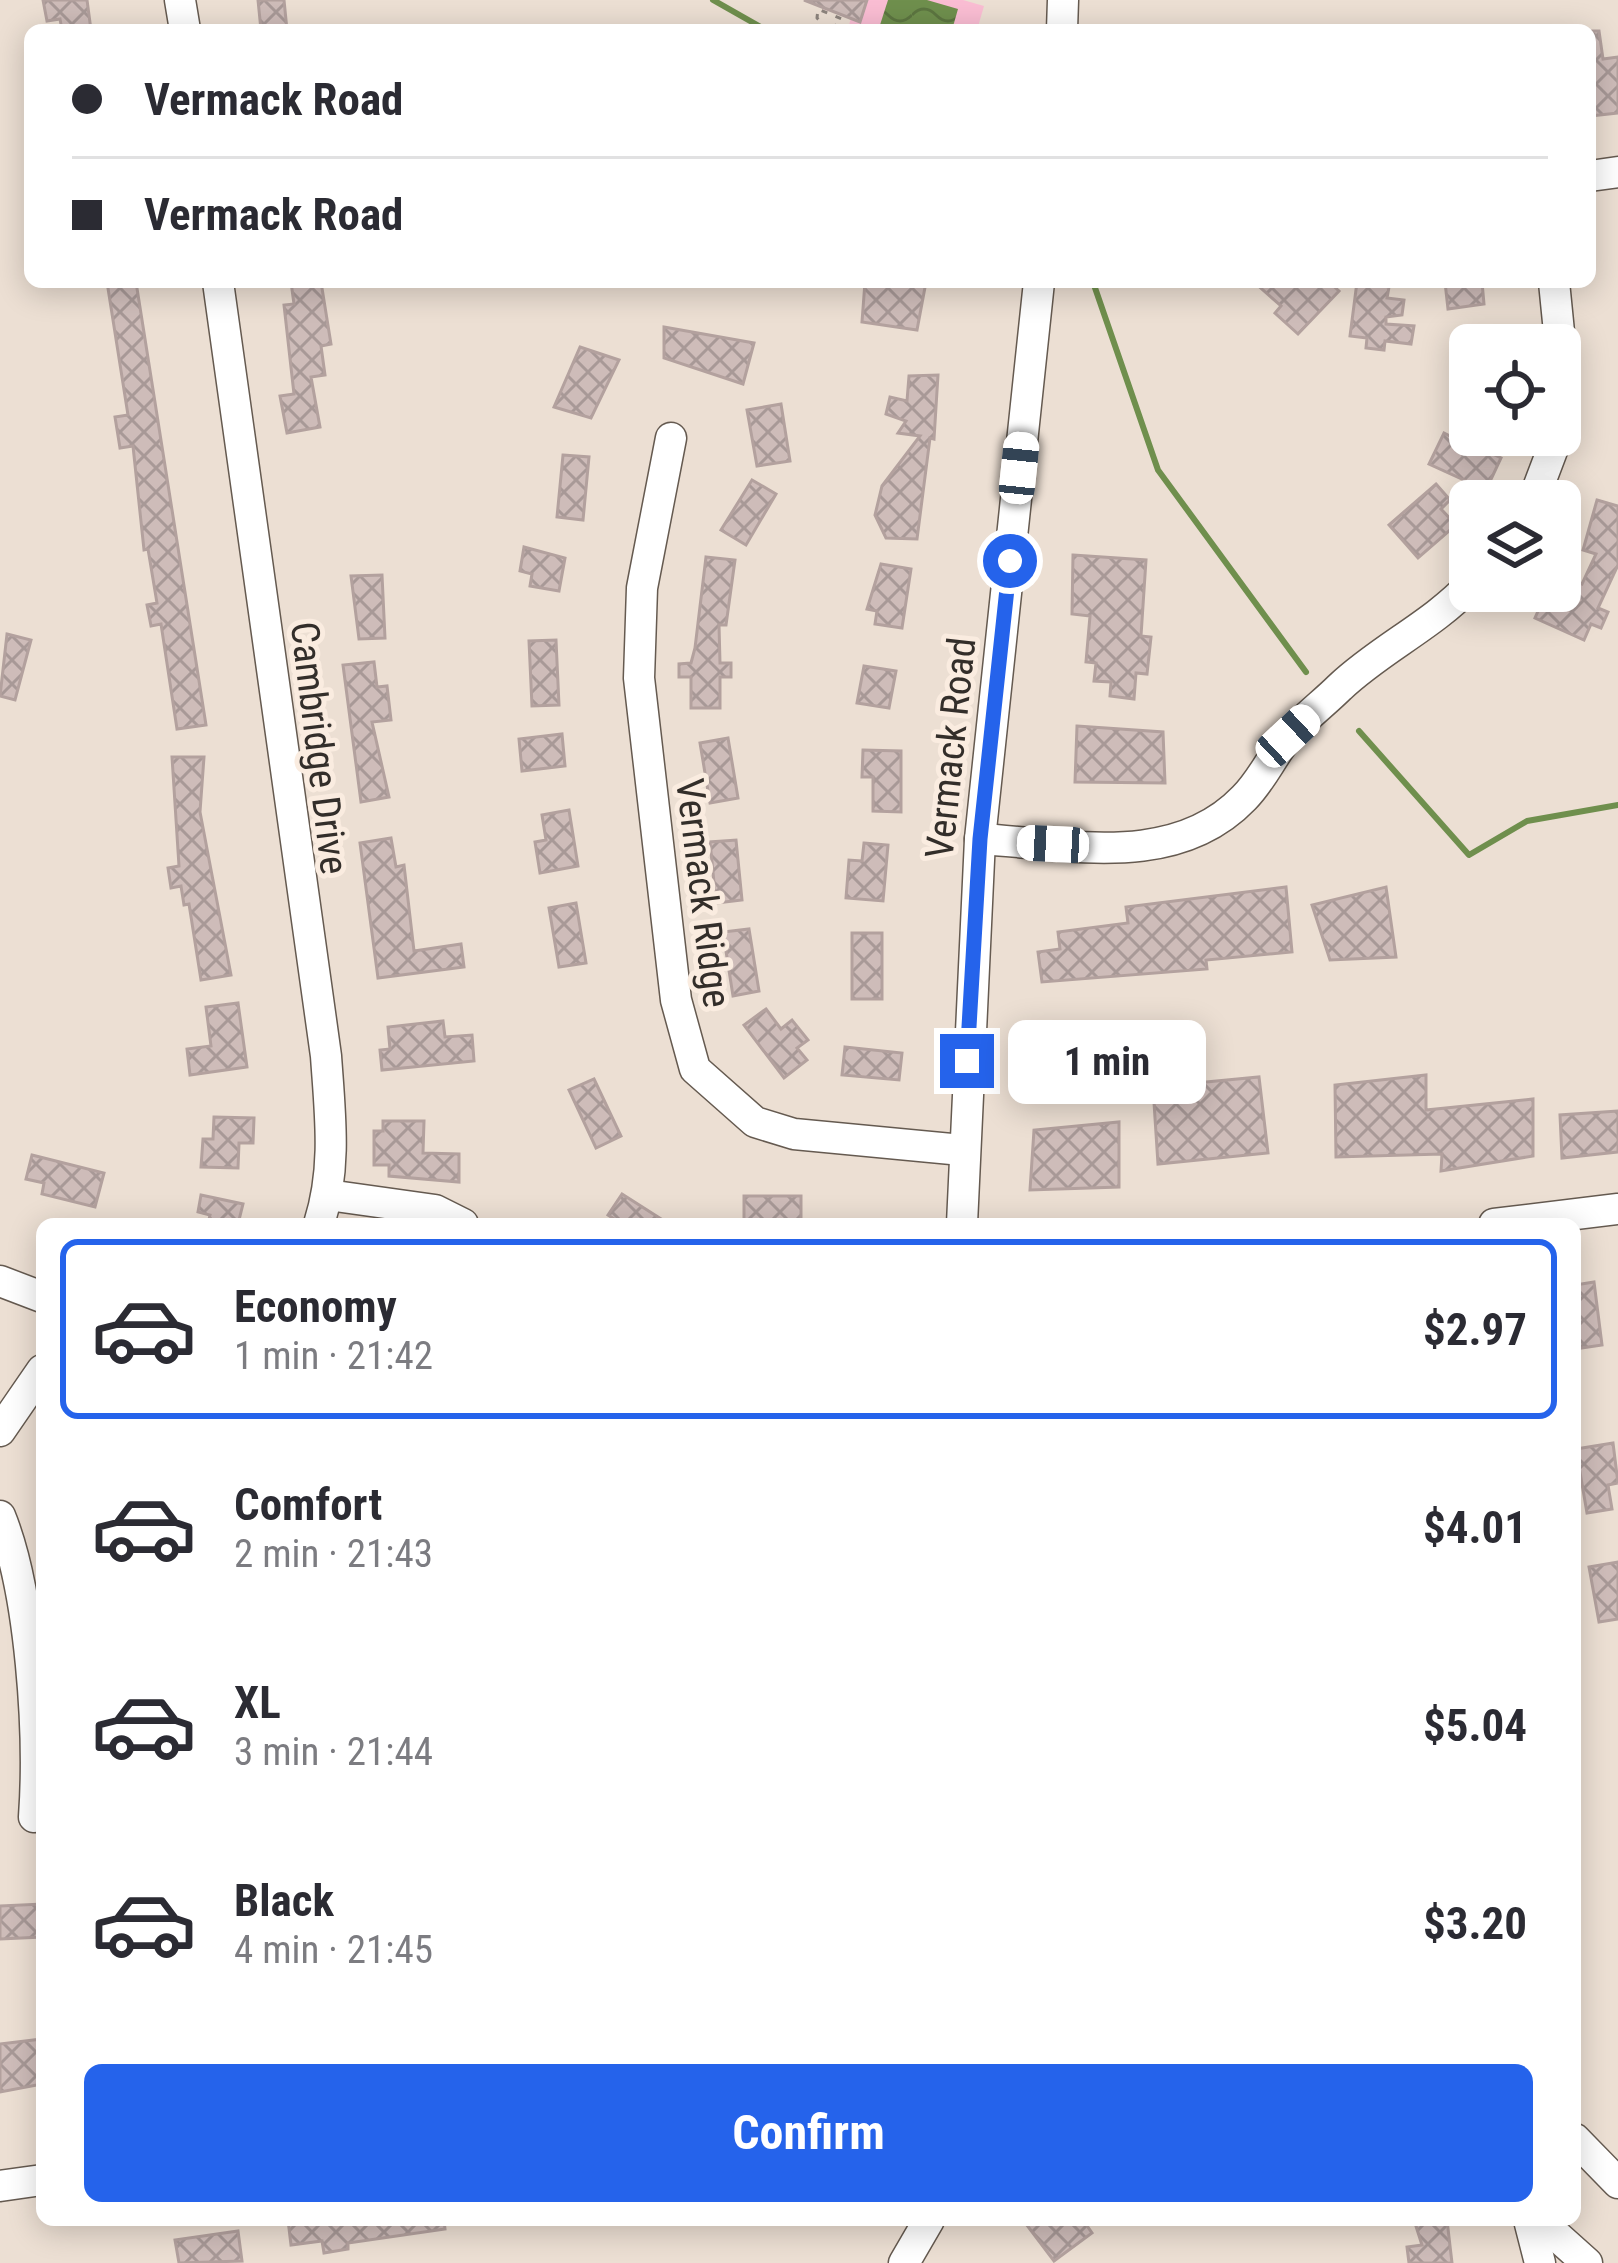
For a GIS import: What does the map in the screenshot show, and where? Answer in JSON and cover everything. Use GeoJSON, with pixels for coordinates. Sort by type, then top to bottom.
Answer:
{"type":"FeatureCollection","features":[{"type":"Feature","properties":{"kind":"street","name":"Cambridge Drive"},"geometry":{"type":"LineString","coordinates":[[219,288],[326,1056],[332,1138],[324,1209]]}},
{"type":"Feature","properties":{"kind":"street","name":"Vermack Road"},"geometry":{"type":"LineString","coordinates":[[962,1218],[980,839],[1038,288]]}},
{"type":"Feature","properties":{"kind":"street"},"geometry":{"type":"LineString","coordinates":[[1555,288],[1558,324]]}},
{"type":"Feature","properties":{"kind":"street","name":"Vermack Ridge"},"geometry":{"type":"LineString","coordinates":[[671,438],[642,588],[639,678],[673,979],[683,1040],[694,1069],[755,1122],[962,1150]]}},
{"type":"Feature","properties":{"kind":"street"},"geometry":{"type":"LineString","coordinates":[[980,839],[1124,848],[1184,837],[1239,804],[1288,736],[1366,663],[1449,606]]}},
{"type":"Feature","properties":{"kind":"street"},"geometry":{"type":"LineString","coordinates":[[324,1209],[435,1210],[451,1218]]}},
{"type":"Feature","properties":{"kind":"street"},"geometry":{"type":"LineString","coordinates":[[1544,1218],[1618,1209]]}},
{"type":"Feature","properties":{"kind":"street"},"geometry":{"type":"LineString","coordinates":[[0,1281],[36,1295]]}},
{"type":"Feature","properties":{"kind":"street"},"geometry":{"type":"LineString","coordinates":[[0,1431],[36,1379]]}},
{"type":"Feature","properties":{"kind":"street"},"geometry":{"type":"LineString","coordinates":[[0,1516],[13,1548],[36,1740]]}},
{"type":"Feature","properties":{"kind":"street"},"geometry":{"type":"LineString","coordinates":[[34,1816],[36,1786]]}},
{"type":"Feature","properties":{"kind":"street"},"geometry":{"type":"LineString","coordinates":[[1581,2145],[1618,2183]]}},
{"type":"Feature","properties":{"kind":"street"},"geometry":{"type":"LineString","coordinates":[[0,2186],[36,2181]]}},
{"type":"Feature","properties":{"kind":"street"},"geometry":{"type":"LineString","coordinates":[[904,2263],[926,2226]]}},
{"type":"Feature","properties":{"kind":"street"},"geometry":{"type":"LineString","coordinates":[[1531,2226],[1540,2263]]}},
{"type":"Feature","properties":{"kind":"street"},"geometry":{"type":"LineString","coordinates":[[1546,2226],[1587,2263]]}},
{"type":"Feature","properties":{"kind":"shaded area"},"geometry":{"type":"Polygon","coordinates":[[[824,0],[963,0],[984,6],[979,24],[849,24],[851,17],[822,9],[824,0]]]}},
{"type":"Feature","properties":{"kind":"water"},"geometry":{"type":"Polygon","coordinates":[[[888,0],[927,0],[958,9],[954,24],[880,24],[888,0]]]}},
{"type":"Feature","properties":{"kind":"building"},"geometry":{"type":"Polygon","coordinates":[[[43,0],[87,0],[90,24],[47,21],[43,0]]]}},
{"type":"Feature","properties":{"kind":"building"},"geometry":{"type":"Polygon","coordinates":[[[258,0],[284,0],[286,24],[260,24],[258,0]]]}},
{"type":"Feature","properties":{"kind":"building"},"geometry":{"type":"Polygon","coordinates":[[[804,0],[867,0],[860,22],[804,0]]]}},
{"type":"Feature","properties":{"kind":"building"},"geometry":{"type":"Polygon","coordinates":[[[1596,31],[1603,59],[1618,57],[1618,113],[1596,115],[1596,31]]]}},
{"type":"Feature","properties":{"kind":"building"},"geometry":{"type":"Polygon","coordinates":[[[108,288],[137,288],[206,725],[177,729],[161,624],[151,626],[147,605],[157,603],[148,549],[144,550],[133,446],[120,448],[115,417],[128,415],[108,288]]]}},
{"type":"Feature","properties":{"kind":"building"},"geometry":{"type":"Polygon","coordinates":[[[292,288],[322,288],[331,344],[321,346],[325,375],[311,377],[320,427],[287,433],[280,396],[294,394],[284,305],[294,304],[292,288]]]}},
{"type":"Feature","properties":{"kind":"building"},"geometry":{"type":"Polygon","coordinates":[[[865,288],[925,288],[917,330],[862,322],[865,288]]]}},
{"type":"Feature","properties":{"kind":"building"},"geometry":{"type":"Polygon","coordinates":[[[1261,288],[1339,291],[1298,334],[1275,313],[1281,306],[1261,288]]]}},
{"type":"Feature","properties":{"kind":"building"},"geometry":{"type":"Polygon","coordinates":[[[1356,288],[1389,288],[1387,298],[1404,300],[1402,315],[1386,317],[1386,324],[1414,326],[1411,344],[1385,341],[1384,350],[1366,348],[1367,338],[1350,336],[1356,288]]]}},
{"type":"Feature","properties":{"kind":"building"},"geometry":{"type":"Polygon","coordinates":[[[1446,288],[1483,288],[1484,304],[1448,309],[1446,288]]]}},
{"type":"Feature","properties":{"kind":"building"},"geometry":{"type":"Polygon","coordinates":[[[664,327],[754,343],[743,384],[664,358],[664,327]]]}},
{"type":"Feature","properties":{"kind":"building"},"geometry":{"type":"Polygon","coordinates":[[[580,347],[619,360],[591,418],[554,407],[580,347]]]}},
{"type":"Feature","properties":{"kind":"building"},"geometry":{"type":"Polygon","coordinates":[[[938,375],[934,439],[930,438],[917,539],[886,538],[875,515],[882,486],[920,436],[898,433],[906,421],[886,414],[890,397],[907,401],[909,376],[938,375]]]}},
{"type":"Feature","properties":{"kind":"building"},"geometry":{"type":"Polygon","coordinates":[[[781,404],[790,461],[757,466],[747,410],[781,404]]]}},
{"type":"Feature","properties":{"kind":"building"},"geometry":{"type":"Polygon","coordinates":[[[1444,433],[1449,436],[1449,456],[1501,458],[1491,480],[1464,480],[1429,464],[1444,433]]]}},
{"type":"Feature","properties":{"kind":"building"},"geometry":{"type":"Polygon","coordinates":[[[563,455],[589,457],[583,520],[557,517],[563,455]]]}},
{"type":"Feature","properties":{"kind":"building"},"geometry":{"type":"Polygon","coordinates":[[[752,480],[776,494],[746,545],[721,530],[752,480]]]}},
{"type":"Feature","properties":{"kind":"building"},"geometry":{"type":"Polygon","coordinates":[[[1436,484],[1449,499],[1441,509],[1449,518],[1449,531],[1418,558],[1389,525],[1436,484]]]}},
{"type":"Feature","properties":{"kind":"building"},"geometry":{"type":"Polygon","coordinates":[[[1597,500],[1618,506],[1618,565],[1598,608],[1608,612],[1601,628],[1591,624],[1584,640],[1535,618],[1538,612],[1581,612],[1581,584],[1596,554],[1583,550],[1597,500]]]}},
{"type":"Feature","properties":{"kind":"building"},"geometry":{"type":"Polygon","coordinates":[[[524,547],[565,558],[559,591],[530,586],[532,574],[520,571],[524,547]]]}},
{"type":"Feature","properties":{"kind":"building"},"geometry":{"type":"Polygon","coordinates":[[[1073,555],[1146,560],[1141,636],[1151,637],[1147,674],[1136,673],[1134,699],[1110,696],[1111,682],[1094,681],[1096,663],[1086,662],[1090,616],[1072,614],[1073,555]]]}},
{"type":"Feature","properties":{"kind":"building"},"geometry":{"type":"Polygon","coordinates":[[[706,557],[735,560],[726,625],[719,625],[720,663],[731,663],[731,677],[720,677],[720,708],[691,708],[691,677],[679,677],[679,664],[691,663],[695,648],[706,557]]]}},
{"type":"Feature","properties":{"kind":"building"},"geometry":{"type":"Polygon","coordinates":[[[881,564],[911,569],[902,628],[875,624],[877,611],[867,609],[881,564]]]}},
{"type":"Feature","properties":{"kind":"building"},"geometry":{"type":"Polygon","coordinates":[[[382,575],[385,638],[359,639],[351,576],[382,575]]]}},
{"type":"Feature","properties":{"kind":"building"},"geometry":{"type":"Polygon","coordinates":[[[7,634],[31,640],[15,700],[0,696],[7,634]]]}},
{"type":"Feature","properties":{"kind":"building"},"geometry":{"type":"Polygon","coordinates":[[[556,640],[559,705],[532,706],[529,641],[556,640]]]}},
{"type":"Feature","properties":{"kind":"building"},"geometry":{"type":"Polygon","coordinates":[[[374,662],[377,687],[387,686],[391,720],[372,722],[389,797],[361,802],[343,665],[374,662]]]}},
{"type":"Feature","properties":{"kind":"building"},"geometry":{"type":"Polygon","coordinates":[[[864,666],[896,671],[889,708],[857,703],[864,666]]]}},
{"type":"Feature","properties":{"kind":"building"},"geometry":{"type":"Polygon","coordinates":[[[1077,726],[1163,732],[1165,783],[1075,782],[1077,726]]]}},
{"type":"Feature","properties":{"kind":"building"},"geometry":{"type":"Polygon","coordinates":[[[562,734],[565,766],[522,771],[519,739],[562,734]]]}},
{"type":"Feature","properties":{"kind":"building"},"geometry":{"type":"Polygon","coordinates":[[[728,738],[738,798],[710,803],[700,743],[728,738]]]}},
{"type":"Feature","properties":{"kind":"building"},"geometry":{"type":"Polygon","coordinates":[[[863,750],[901,751],[901,812],[873,811],[873,777],[862,777],[863,750]]]}},
{"type":"Feature","properties":{"kind":"building"},"geometry":{"type":"Polygon","coordinates":[[[172,757],[204,757],[200,812],[231,975],[201,980],[189,904],[184,905],[181,886],[171,888],[168,868],[179,866],[172,757]]]}},
{"type":"Feature","properties":{"kind":"building"},"geometry":{"type":"Polygon","coordinates":[[[569,810],[578,866],[540,873],[535,842],[546,840],[542,815],[569,810]]]}},
{"type":"Feature","properties":{"kind":"building"},"geometry":{"type":"Polygon","coordinates":[[[391,838],[396,867],[404,865],[414,951],[461,944],[464,967],[378,978],[360,843],[391,838]]]}},
{"type":"Feature","properties":{"kind":"building"},"geometry":{"type":"Polygon","coordinates":[[[736,840],[742,900],[716,903],[710,842],[736,840]]]}},
{"type":"Feature","properties":{"kind":"building"},"geometry":{"type":"Polygon","coordinates":[[[864,843],[888,845],[883,901],[846,898],[849,860],[862,861],[864,843]]]}},
{"type":"Feature","properties":{"kind":"building"},"geometry":{"type":"Polygon","coordinates":[[[1286,887],[1292,952],[1206,960],[1207,969],[1042,982],[1038,952],[1060,949],[1058,932],[1128,923],[1126,907],[1286,887]]]}},
{"type":"Feature","properties":{"kind":"building"},"geometry":{"type":"Polygon","coordinates":[[[1386,887],[1396,957],[1330,960],[1312,905],[1386,887]]]}},
{"type":"Feature","properties":{"kind":"building"},"geometry":{"type":"Polygon","coordinates":[[[576,903],[586,963],[559,967],[549,908],[576,903]]]}},
{"type":"Feature","properties":{"kind":"building"},"geometry":{"type":"Polygon","coordinates":[[[749,929],[759,991],[733,996],[723,932],[749,929]]]}},
{"type":"Feature","properties":{"kind":"building"},"geometry":{"type":"Polygon","coordinates":[[[852,933],[882,933],[882,999],[852,999],[852,933]]]}},
{"type":"Feature","properties":{"kind":"building"},"geometry":{"type":"Polygon","coordinates":[[[238,1003],[247,1067],[190,1075],[187,1049],[211,1046],[206,1007],[238,1003]]]}},
{"type":"Feature","properties":{"kind":"building"},"geometry":{"type":"Polygon","coordinates":[[[766,1009],[781,1029],[792,1020],[808,1040],[797,1048],[807,1060],[784,1078],[744,1025],[766,1009]]]}},
{"type":"Feature","properties":{"kind":"building"},"geometry":{"type":"Polygon","coordinates":[[[443,1021],[445,1037],[472,1035],[474,1061],[382,1070],[380,1050],[390,1049],[388,1027],[443,1021]]]}},
{"type":"Feature","properties":{"kind":"building"},"geometry":{"type":"Polygon","coordinates":[[[845,1047],[902,1053],[899,1080],[842,1075],[845,1047]]]}},
{"type":"Feature","properties":{"kind":"building"},"geometry":{"type":"Polygon","coordinates":[[[1426,1075],[1426,1110],[1533,1099],[1533,1156],[1441,1171],[1442,1154],[1336,1157],[1335,1085],[1426,1075]]]}},
{"type":"Feature","properties":{"kind":"building"},"geometry":{"type":"Polygon","coordinates":[[[1259,1077],[1268,1153],[1158,1164],[1153,1087],[1259,1077]]]}},
{"type":"Feature","properties":{"kind":"building"},"geometry":{"type":"Polygon","coordinates":[[[594,1079],[621,1136],[596,1148],[569,1090],[594,1079]]]}},
{"type":"Feature","properties":{"kind":"building"},"geometry":{"type":"Polygon","coordinates":[[[1618,1111],[1618,1152],[1562,1158],[1560,1115],[1618,1111]]]}},
{"type":"Feature","properties":{"kind":"building"},"geometry":{"type":"Polygon","coordinates":[[[214,1117],[254,1118],[253,1143],[239,1143],[238,1168],[201,1167],[203,1139],[213,1139],[214,1117]]]}},
{"type":"Feature","properties":{"kind":"building"},"geometry":{"type":"Polygon","coordinates":[[[383,1121],[424,1121],[423,1153],[459,1154],[459,1182],[389,1176],[389,1165],[374,1165],[374,1131],[383,1131],[383,1121]]]}},
{"type":"Feature","properties":{"kind":"building"},"geometry":{"type":"Polygon","coordinates":[[[1119,1122],[1119,1187],[1030,1190],[1034,1130],[1119,1122]]]}},
{"type":"Feature","properties":{"kind":"building"},"geometry":{"type":"Polygon","coordinates":[[[32,1155],[104,1173],[95,1207],[42,1194],[44,1183],[26,1179],[32,1155]]]}},
{"type":"Feature","properties":{"kind":"building"},"geometry":{"type":"Polygon","coordinates":[[[622,1194],[660,1218],[613,1218],[608,1215],[622,1194]]]}},
{"type":"Feature","properties":{"kind":"building"},"geometry":{"type":"Polygon","coordinates":[[[201,1195],[243,1204],[240,1218],[209,1218],[198,1212],[201,1195]]]}},
{"type":"Feature","properties":{"kind":"building"},"geometry":{"type":"Polygon","coordinates":[[[744,1196],[801,1196],[801,1218],[744,1218],[744,1196]]]}},
{"type":"Feature","properties":{"kind":"building"},"geometry":{"type":"Polygon","coordinates":[[[1594,1282],[1602,1345],[1581,1348],[1581,1284],[1594,1282]]]}},
{"type":"Feature","properties":{"kind":"building"},"geometry":{"type":"Polygon","coordinates":[[[1613,1443],[1618,1483],[1608,1485],[1612,1509],[1587,1513],[1581,1448],[1613,1443]]]}},
{"type":"Feature","properties":{"kind":"building"},"geometry":{"type":"Polygon","coordinates":[[[1618,1562],[1618,1619],[1599,1622],[1589,1567],[1618,1562]]]}},
{"type":"Feature","properties":{"kind":"building"},"geometry":{"type":"Polygon","coordinates":[[[36,1904],[36,1937],[0,1939],[0,1906],[36,1904]]]}},
{"type":"Feature","properties":{"kind":"building"},"geometry":{"type":"Polygon","coordinates":[[[36,2040],[36,2085],[0,2092],[0,2044],[36,2040]]]}},
{"type":"Feature","properties":{"kind":"building"},"geometry":{"type":"Polygon","coordinates":[[[289,2226],[445,2226],[348,2243],[348,2249],[324,2253],[322,2241],[291,2245],[289,2226]]]}},
{"type":"Feature","properties":{"kind":"building"},"geometry":{"type":"Polygon","coordinates":[[[1028,2226],[1087,2226],[1092,2233],[1054,2261],[1028,2226]]]}},
{"type":"Feature","properties":{"kind":"building"},"geometry":{"type":"Polygon","coordinates":[[[1416,2226],[1448,2226],[1452,2263],[1409,2263],[1407,2247],[1422,2245],[1416,2226]]]}},
{"type":"Feature","properties":{"kind":"building"},"geometry":{"type":"Polygon","coordinates":[[[238,2231],[242,2261],[179,2263],[175,2240],[238,2231]]]}},
{"type":"Feature","properties":{"kind":"waterway"},"geometry":{"type":"LineString","coordinates":[[713,0],[755,24]]}},
{"type":"Feature","properties":{"kind":"waterway"},"geometry":{"type":"LineString","coordinates":[[1095,288],[1158,470],[1306,672]]}},
{"type":"Feature","properties":{"kind":"waterway"},"geometry":{"type":"LineString","coordinates":[[1359,731],[1469,855],[1527,821],[1618,805]]}},
{"type":"Feature","properties":{"kind":"route"},"geometry":{"type":"LineString","coordinates":[[967,1061],[980,839],[1010,561]]}}]}
